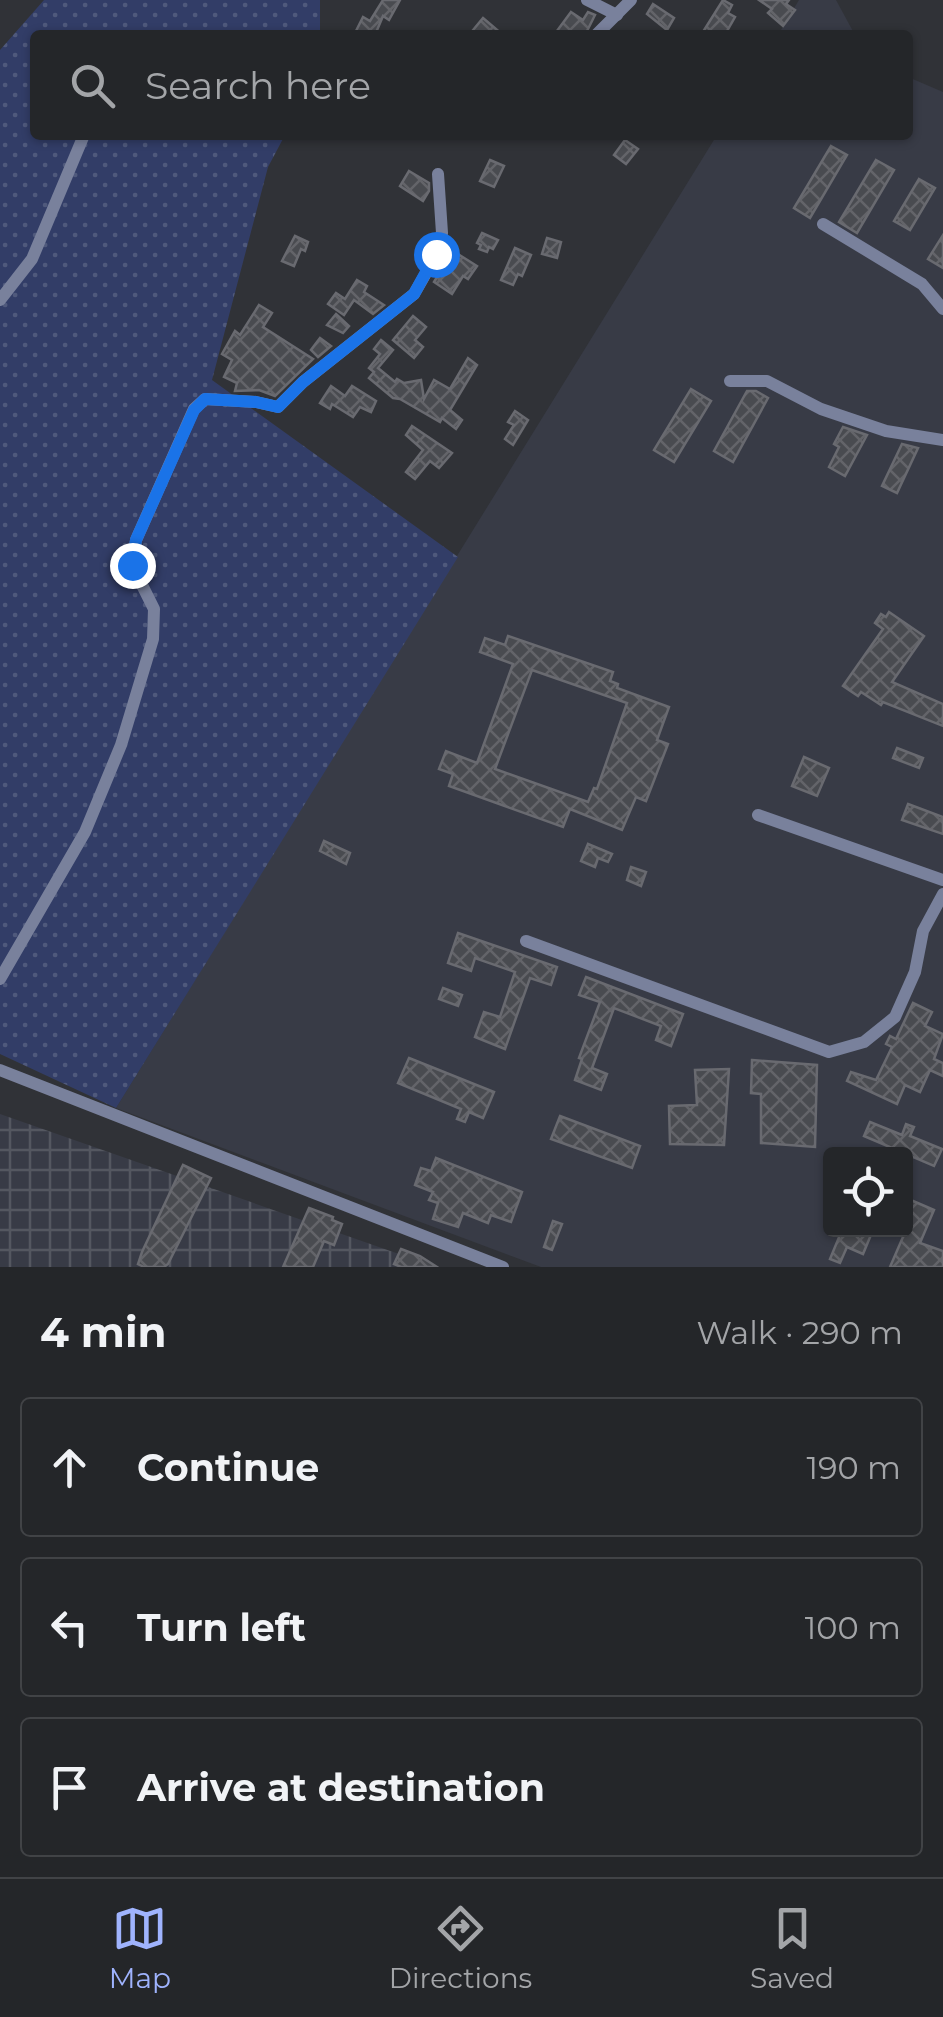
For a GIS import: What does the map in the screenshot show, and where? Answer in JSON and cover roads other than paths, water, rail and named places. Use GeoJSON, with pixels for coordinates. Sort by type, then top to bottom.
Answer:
{"type":"FeatureCollection","features":[{"type":"Feature","properties":{"kind":"street"},"geometry":{"type":"LineString","coordinates":[[587,0],[617,16]]}},
{"type":"Feature","properties":{"kind":"street"},"geometry":{"type":"LineString","coordinates":[[602,30],[631,0]]}},
{"type":"Feature","properties":{"kind":"street"},"geometry":{"type":"LineString","coordinates":[[0,300],[32,259],[82,140]]}},
{"type":"Feature","properties":{"kind":"street"},"geometry":{"type":"LineString","coordinates":[[0,979],[86,832],[121,746],[153,638],[154,609],[132,565],[136,540],[194,410],[205,399],[278,407],[303,382],[414,294],[436,254],[442,233],[438,174]]}},
{"type":"Feature","properties":{"kind":"street"},"geometry":{"type":"LineString","coordinates":[[824,224],[922,284],[943,309]]}},
{"type":"Feature","properties":{"kind":"street"},"geometry":{"type":"LineString","coordinates":[[730,381],[766,381],[821,409],[870,426],[943,440]]}},
{"type":"Feature","properties":{"kind":"street"},"geometry":{"type":"LineString","coordinates":[[758,815],[943,880]]}},
{"type":"Feature","properties":{"kind":"street"},"geometry":{"type":"LineString","coordinates":[[526,940],[829,1052],[864,1042],[895,1017],[915,972],[923,931],[943,894]]}},
{"type":"Feature","properties":{"kind":"street"},"geometry":{"type":"LineString","coordinates":[[0,1070],[503,1267]]}}]}
